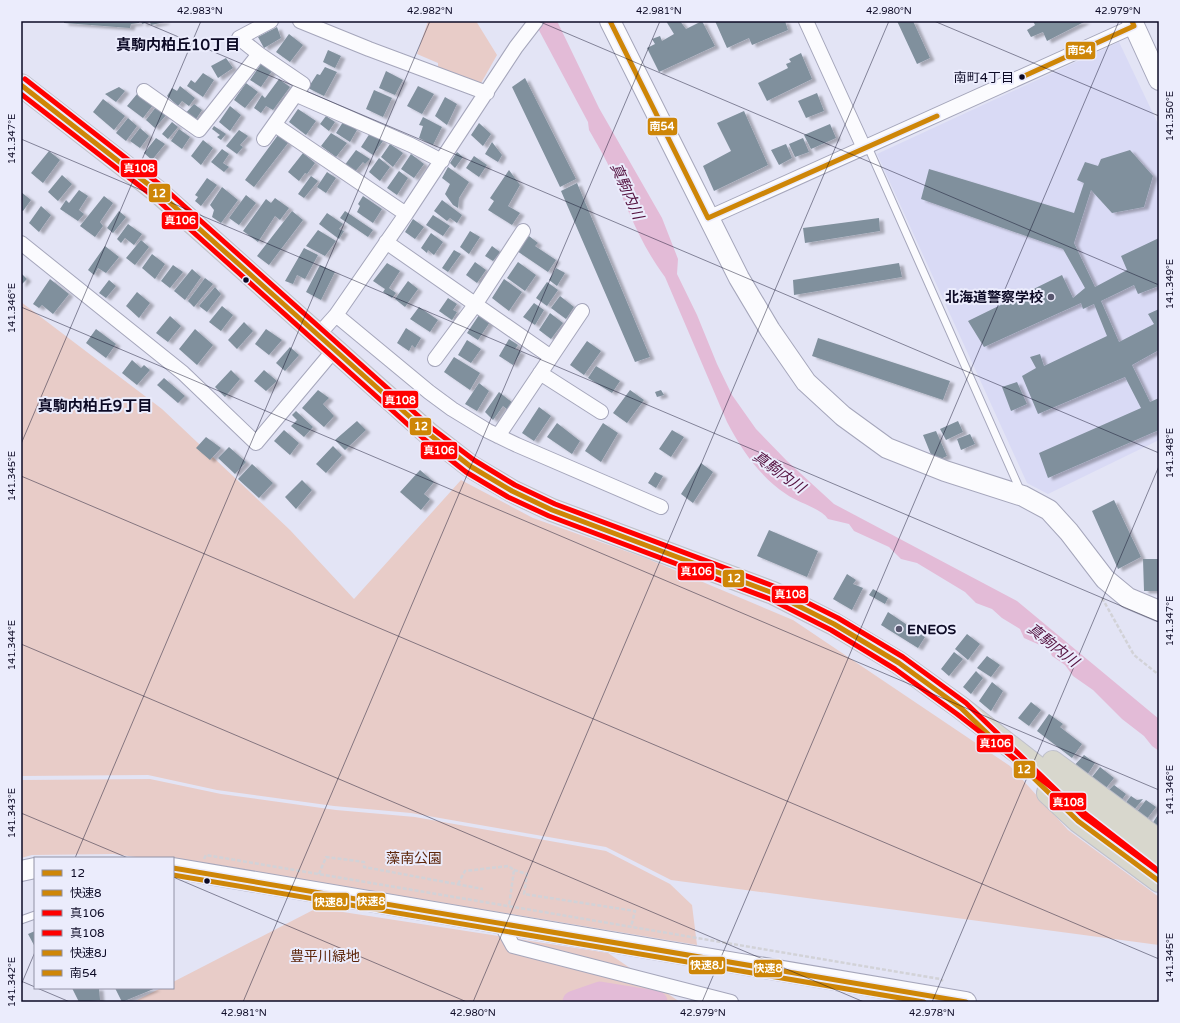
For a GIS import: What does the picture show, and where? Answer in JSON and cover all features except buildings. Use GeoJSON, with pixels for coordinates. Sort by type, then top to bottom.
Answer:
{"type":"FeatureCollection","features":[{"type":"Feature","properties":{"kind":"highway"},"geometry":{"type":"LineString","coordinates":[[21,85],[158,192],[319,334],[334,350],[470,466],[512,491],[552,510],[773,593],[834,624],[899,663],[961,708],[1159,862]]}},
{"type":"Feature","properties":{"kind":"highway"},"geometry":{"type":"LineString","coordinates":[[961,708],[1032,747],[1159,841]]}},
{"type":"Feature","properties":{"kind":"highway"},"geometry":{"type":"LineString","coordinates":[[961,708],[1078,821],[1159,881]]}},
{"type":"Feature","properties":{"kind":"street"},"geometry":{"type":"LineString","coordinates":[[264,139],[297,95],[303,84],[259,54],[239,38],[271,21]]}},
{"type":"Feature","properties":{"kind":"street"},"geometry":{"type":"LineString","coordinates":[[300,21],[369,49],[487,93]]}},
{"type":"Feature","properties":{"kind":"street"},"geometry":{"type":"LineString","coordinates":[[319,334],[336,315],[442,161],[516,48],[536,21]]}},
{"type":"Feature","properties":{"kind":"street"},"geometry":{"type":"LineString","coordinates":[[610,21],[739,278],[770,330],[806,382],[843,416],[887,448],[945,471],[1023,496],[1049,510],[1069,532],[1105,579],[1128,598],[1159,612]]}},
{"type":"Feature","properties":{"kind":"street"},"geometry":{"type":"LineString","coordinates":[[806,21],[866,148]]}},
{"type":"Feature","properties":{"kind":"street"},"geometry":{"type":"LineString","coordinates":[[708,218],[866,148],[1133,23],[1159,80]]}},
{"type":"Feature","properties":{"kind":"street"},"geometry":{"type":"LineString","coordinates":[[144,91],[199,130],[259,54]]}},
{"type":"Feature","properties":{"kind":"street"},"geometry":{"type":"LineString","coordinates":[[297,95],[411,145],[442,161]]}},
{"type":"Feature","properties":{"kind":"street"},"geometry":{"type":"LineString","coordinates":[[275,125],[406,214]]}},
{"type":"Feature","properties":{"kind":"street"},"geometry":{"type":"LineString","coordinates":[[435,359],[475,305],[523,231]]}},
{"type":"Feature","properties":{"kind":"street"},"geometry":{"type":"LineString","coordinates":[[386,242],[551,357]]}},
{"type":"Feature","properties":{"kind":"street"},"geometry":{"type":"LineString","coordinates":[[21,243],[183,374],[256,443],[334,350]]}},
{"type":"Feature","properties":{"kind":"street"},"geometry":{"type":"LineString","coordinates":[[498,436],[582,311]]}},
{"type":"Feature","properties":{"kind":"street"},"geometry":{"type":"LineString","coordinates":[[336,315],[452,410],[498,436],[661,507]]}},
{"type":"Feature","properties":{"kind":"street"},"geometry":{"type":"LineString","coordinates":[[540,373],[601,412]]}},
{"type":"Feature","properties":{"kind":"street"},"geometry":{"type":"LineString","coordinates":[[21,871],[34,868]]}},
{"type":"Feature","properties":{"kind":"street"},"geometry":{"type":"LineString","coordinates":[[174,868],[966,1002]]}},
{"type":"Feature","properties":{"kind":"street"},"geometry":{"type":"LineString","coordinates":[[501,924],[513,946],[731,1002]]}},
{"type":"Feature","properties":{"kind":"lane"},"geometry":{"type":"LineString","coordinates":[[866,148],[1023,496]]}},
{"type":"Feature","properties":{"kind":"lane"},"geometry":{"type":"LineString","coordinates":[[21,920],[34,915]]}},
{"type":"Feature","properties":{"kind":"path"},"geometry":{"type":"LineString","coordinates":[[1101,597],[1134,656],[1159,675]]}},
{"type":"Feature","properties":{"kind":"path"},"geometry":{"type":"LineString","coordinates":[[198,872],[206,855],[940,979],[945,984]]}},
{"type":"Feature","properties":{"kind":"path"},"geometry":{"type":"LineString","coordinates":[[319,874],[326,857],[364,862],[364,867],[483,889]]}},
{"type":"Feature","properties":{"kind":"path"},"geometry":{"type":"LineString","coordinates":[[458,884],[465,872],[508,866],[514,870],[527,874],[524,894],[635,911],[632,927]]}},
{"type":"Feature","properties":{"kind":"path"},"geometry":{"type":"LineString","coordinates":[[509,906],[514,870]]}},
{"type":"Feature","properties":{"kind":"shaded area","name":"北海道警察学校"},"geometry":{"type":"Polygon","coordinates":[[[1119,42],[1159,126],[1159,440],[1048,494],[1027,483],[877,154],[1119,42]]]}},
{"type":"Feature","properties":{"kind":"green space"},"geometry":{"type":"Polygon","coordinates":[[[428,21],[476,21],[497,55],[480,85],[438,68],[438,63],[417,54],[428,21]]]}},
{"type":"Feature","properties":{"kind":"green space"},"geometry":{"type":"Polygon","coordinates":[[[21,302],[162,409],[290,530],[354,599],[461,480],[533,518],[648,559],[793,620],[1010,766],[1068,830],[1159,897],[1159,945],[671,880],[606,847],[411,813],[334,806],[217,790],[148,775],[21,776],[21,302]]]}},
{"type":"Feature","properties":{"kind":"green space","name":"藻南公園"},"geometry":{"type":"Polygon","coordinates":[[[150,779],[221,794],[336,810],[415,817],[606,851],[670,884],[692,905],[697,945],[270,874],[174,862],[174,857],[136,857],[113,854],[32,855],[21,858],[21,780],[150,779]]]}},
{"type":"Feature","properties":{"kind":"green space","name":"豊平川緑地"},"geometry":{"type":"Polygon","coordinates":[[[317,908],[608,953],[680,1002],[133,1002],[159,989],[174,989],[174,981],[317,908]]]}},
{"type":"Feature","properties":{"kind":"water","name":"真駒内川"},"geometry":{"type":"Polygon","coordinates":[[[534,21],[557,21],[599,108],[662,218],[678,259],[677,274],[697,315],[717,364],[732,395],[756,429],[787,461],[834,504],[1017,601],[1159,719],[1159,751],[1152,746],[1144,736],[1122,719],[1093,690],[1073,676],[1065,665],[1052,656],[1049,649],[1024,638],[1020,629],[1002,618],[992,609],[976,603],[965,592],[917,563],[901,559],[889,547],[854,531],[849,524],[828,519],[825,515],[815,509],[791,497],[768,479],[752,462],[738,442],[727,422],[665,277],[656,265],[642,240],[629,214],[610,168],[589,130],[588,122],[534,21]]]}},
{"type":"Feature","properties":{"kind":"waterway"},"geometry":{"type":"LineString","coordinates":[[574,1002],[600,993],[656,1002]]}},
{"type":"Feature","properties":{"kind":"transit line","name":"南54"},"geometry":{"type":"LineString","coordinates":[[610,21],[708,218],[937,116]]}},
{"type":"Feature","properties":{"kind":"transit line","name":"南54"},"geometry":{"type":"LineString","coordinates":[[1022,77],[1134,26],[1132,21]]}},
{"type":"Feature","properties":{"kind":"transit line","name":"真108"},"geometry":{"type":"LineString","coordinates":[[25,79],[163,187],[433,429],[474,460],[515,485],[555,504],[776,587],[838,618],[903,657],[966,703],[1083,816],[1159,872]]}},
{"type":"Feature","properties":{"kind":"transit line","name":"12"},"geometry":{"type":"LineString","coordinates":[[21,85],[158,192],[429,434],[470,466],[512,491],[552,510],[773,593],[834,624],[899,663],[961,708],[1078,821],[1159,881]]}},
{"type":"Feature","properties":{"kind":"transit line","name":"真106"},"geometry":{"type":"LineString","coordinates":[[21,94],[154,197],[424,439],[466,472],[508,497],[549,516],[770,599],[831,630],[895,669],[957,714],[1155,868]]}},
{"type":"Feature","properties":{"kind":"transit line","name":"快速8"},"geometry":{"type":"LineString","coordinates":[[174,868],[966,1002]]}},
{"type":"Feature","properties":{"kind":"transit line","name":"快速8J"},"geometry":{"type":"LineString","coordinates":[[174,875],[924,1002]]}},
{"type":"Feature","properties":{"kind":"place","name":"南町4丁目"},"geometry":{"type":"Point","coordinates":[1022,77]}},
{"type":"Feature","properties":{"kind":"place","name":"北海道警察学校"},"geometry":{"type":"Point","coordinates":[1051,297]}},
{"type":"Feature","properties":{"kind":"place","name":"ENEOS"},"geometry":{"type":"Point","coordinates":[899,629]}},
{"type":"Feature","properties":{"kind":"district","name":"真駒内柏丘10丁目"},"geometry":{"type":"Point","coordinates":[178,45]}},
{"type":"Feature","properties":{"kind":"district","name":"真駒内柏丘9丁目"},"geometry":{"type":"Point","coordinates":[95,406]}}]}
